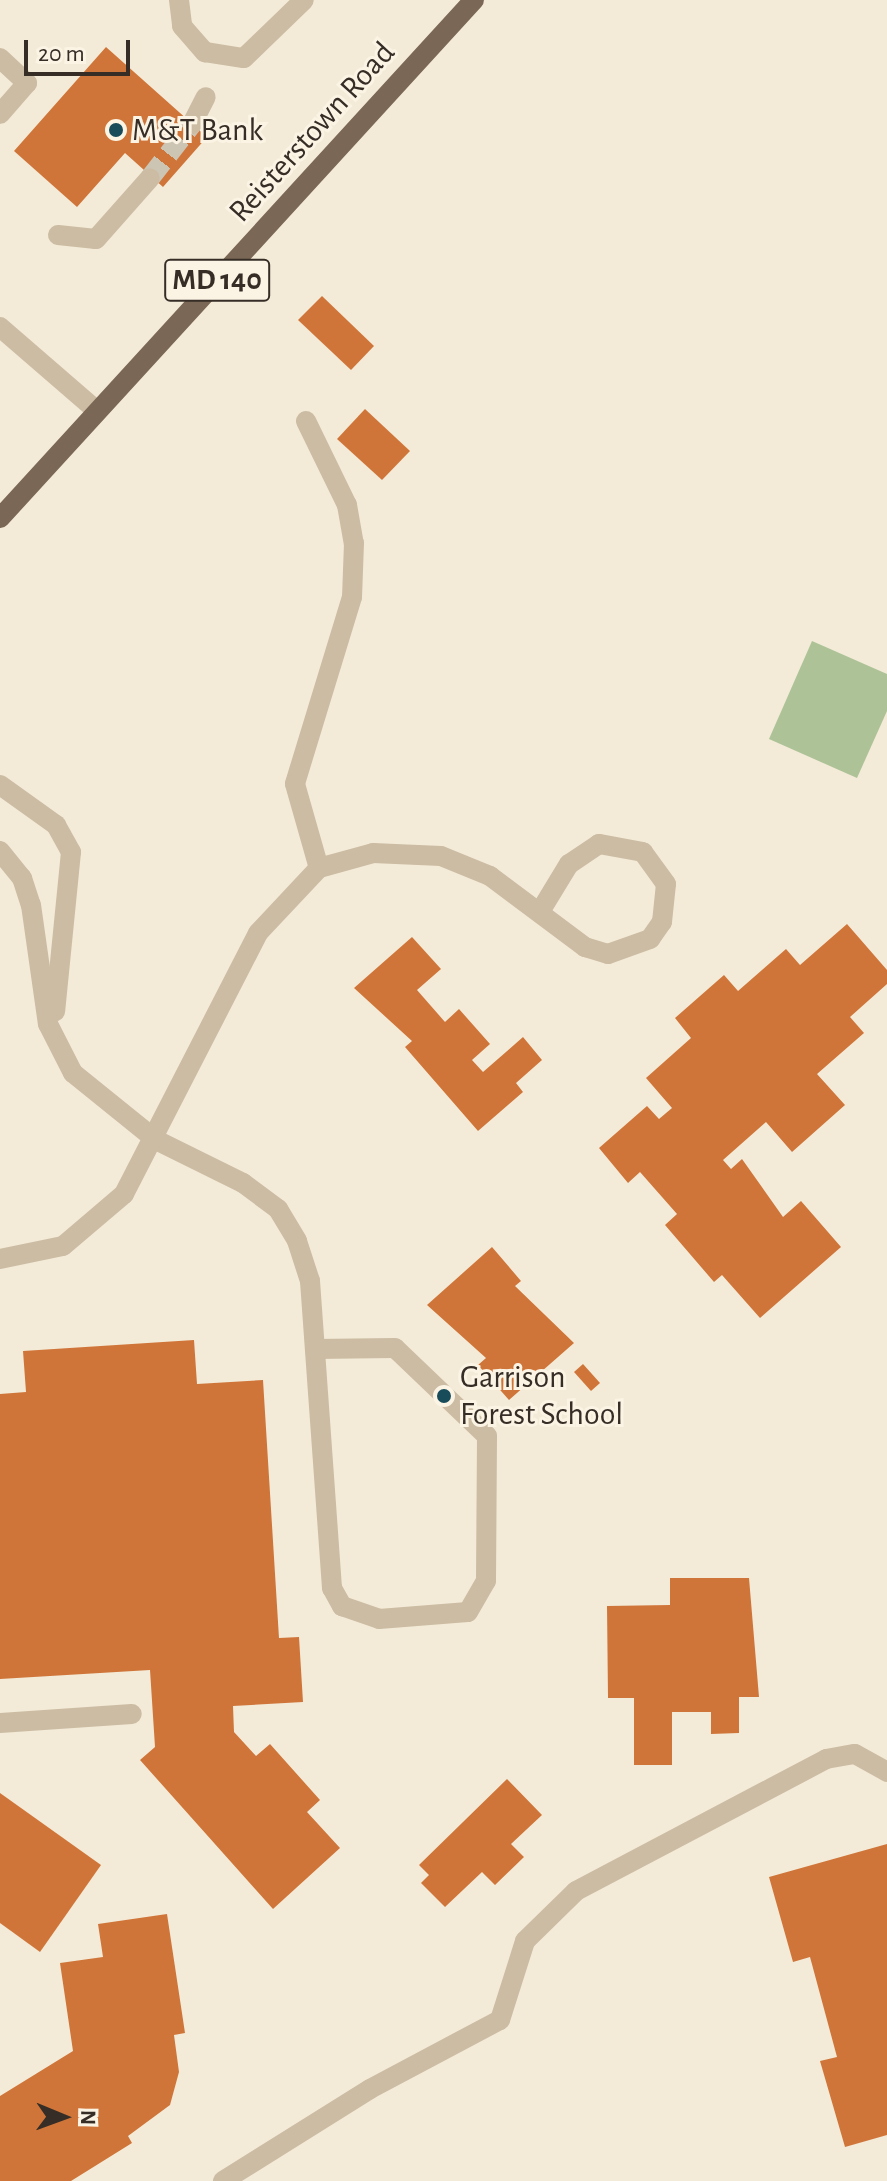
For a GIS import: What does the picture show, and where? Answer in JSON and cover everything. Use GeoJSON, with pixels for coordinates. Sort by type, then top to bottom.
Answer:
{"type":"FeatureCollection","features":[{"type":"Feature","properties":{"kind":"main road","name":"Reisterstown Road"},"geometry":{"type":"LineString","coordinates":[[0,518],[474,0]]}},
{"type":"Feature","properties":{"kind":"street"},"geometry":{"type":"LineString","coordinates":[[179,0],[182,26],[205,52],[244,58],[304,0]]}},
{"type":"Feature","properties":{"kind":"street"},"geometry":{"type":"LineString","coordinates":[[0,58],[27,83],[0,114]]}},
{"type":"Feature","properties":{"kind":"street"},"geometry":{"type":"LineString","coordinates":[[192,124],[206,97]]}},
{"type":"Feature","properties":{"kind":"street"},"geometry":{"type":"LineString","coordinates":[[58,235],[96,239],[150,178]]}},
{"type":"Feature","properties":{"kind":"street"},"geometry":{"type":"LineString","coordinates":[[0,327],[97,411]]}},
{"type":"Feature","properties":{"kind":"street"},"geometry":{"type":"LineString","coordinates":[[306,421],[347,505],[354,543],[352,597],[295,784],[319,868]]}},
{"type":"Feature","properties":{"kind":"street"},"geometry":{"type":"LineString","coordinates":[[0,785],[56,825],[71,852],[73,880],[54,985],[58,1051]]}},
{"type":"Feature","properties":{"kind":"street"},"geometry":{"type":"LineString","coordinates":[[0,1259],[37,1256],[88,1232],[124,1194],[156,1140],[258,933],[319,868],[346,856],[410,849],[490,876],[541,910],[585,947],[630,951],[662,922],[666,884],[643,852],[599,844],[569,864],[541,910]]}},
{"type":"Feature","properties":{"kind":"street"},"geometry":{"type":"LineString","coordinates":[[0,851],[22,878],[31,905],[58,1051],[92,1095],[156,1140],[243,1183],[278,1209],[310,1281],[332,1588],[342,1606],[379,1619],[468,1612],[486,1581],[487,1436],[395,1348],[315,1349]]}},
{"type":"Feature","properties":{"kind":"street"},"geometry":{"type":"LineString","coordinates":[[0,1723],[132,1714]]}},
{"type":"Feature","properties":{"kind":"street"},"geometry":{"type":"LineString","coordinates":[[223,2181],[370,2089],[500,2020],[525,1941],[576,1891],[826,1759],[855,1754],[887,1772]]}},
{"type":"Feature","properties":{"kind":"green space"},"geometry":{"type":"Polygon","coordinates":[[[812,641],[887,674],[887,711],[857,778],[769,739],[812,641]]]}},
{"type":"Feature","properties":{"kind":"building","name":"M&T Bank"},"geometry":{"type":"Polygon","coordinates":[[[106,47],[207,137],[163,187],[125,153],[77,207],[14,151],[106,47]]]}},
{"type":"Feature","properties":{"kind":"building"},"geometry":{"type":"Polygon","coordinates":[[[322,296],[374,346],[351,370],[298,320],[322,296]]]}},
{"type":"Feature","properties":{"kind":"building"},"geometry":{"type":"Polygon","coordinates":[[[365,409],[410,451],[382,480],[337,439],[365,409]]]}},
{"type":"Feature","properties":{"kind":"building"},"geometry":{"type":"Polygon","coordinates":[[[847,924],[887,970],[887,984],[850,1017],[864,1033],[817,1074],[845,1105],[792,1152],[766,1122],[723,1160],[731,1169],[742,1159],[783,1217],[801,1201],[841,1247],[760,1318],[722,1275],[714,1282],[665,1225],[677,1214],[640,1172],[628,1183],[599,1148],[647,1106],[659,1119],[672,1108],[646,1078],[691,1038],[675,1018],[724,975],[738,991],[786,949],[800,965],[847,924]]]}},
{"type":"Feature","properties":{"kind":"building"},"geometry":{"type":"Polygon","coordinates":[[[412,937],[441,969],[417,990],[445,1022],[459,1009],[490,1044],[472,1060],[483,1072],[523,1037],[542,1060],[516,1083],[523,1092],[478,1131],[405,1047],[412,1041],[354,988],[412,937]]]}},
{"type":"Feature","properties":{"kind":"building"},"geometry":{"type":"Polygon","coordinates":[[[492,1247],[521,1281],[515,1286],[574,1343],[509,1400],[478,1365],[486,1358],[427,1305],[492,1247]]]}},
{"type":"Feature","properties":{"kind":"building"},"geometry":{"type":"Polygon","coordinates":[[[194,1340],[197,1384],[263,1380],[279,1638],[299,1637],[303,1702],[233,1706],[234,1732],[256,1756],[270,1744],[320,1800],[307,1812],[340,1848],[273,1909],[140,1760],[155,1747],[150,1670],[0,1679],[0,1394],[26,1392],[23,1351],[194,1340]]]}},
{"type":"Feature","properties":{"kind":"building"},"geometry":{"type":"Polygon","coordinates":[[[583,1364],[600,1383],[591,1391],[574,1372],[583,1364]]]}},
{"type":"Feature","properties":{"kind":"building"},"geometry":{"type":"Polygon","coordinates":[[[670,1578],[749,1578],[759,1697],[739,1697],[739,1733],[711,1734],[711,1712],[672,1712],[672,1765],[634,1765],[634,1698],[608,1698],[607,1606],[670,1605],[670,1578]]]}},
{"type":"Feature","properties":{"kind":"building"},"geometry":{"type":"Polygon","coordinates":[[[507,1779],[542,1815],[511,1844],[524,1857],[495,1885],[482,1872],[445,1907],[421,1883],[429,1875],[419,1865],[507,1779]]]}},
{"type":"Feature","properties":{"kind":"building"},"geometry":{"type":"Polygon","coordinates":[[[0,1793],[101,1865],[40,1952],[0,1923],[0,1793]]]}},
{"type":"Feature","properties":{"kind":"building"},"geometry":{"type":"Polygon","coordinates":[[[887,1844],[887,2135],[845,2147],[820,2061],[837,2057],[810,1957],[793,1962],[769,1877],[887,1844]]]}},
{"type":"Feature","properties":{"kind":"building"},"geometry":{"type":"Polygon","coordinates":[[[167,1914],[185,2033],[174,2035],[179,2072],[170,2105],[128,2136],[132,2143],[71,2181],[0,2181],[0,2096],[73,2051],[60,1963],[103,1957],[98,1924],[167,1914]]]}},
{"type":"Feature","properties":{"kind":"tunnel"},"geometry":{"type":"LineString","coordinates":[[150,178],[192,124]]}},
{"type":"Feature","properties":{"kind":"place","name":"M&T Bank"},"geometry":{"type":"Point","coordinates":[116,130]}},
{"type":"Feature","properties":{"kind":"place","name":"Garrison Forest School"},"geometry":{"type":"Point","coordinates":[444,1396]}}]}
